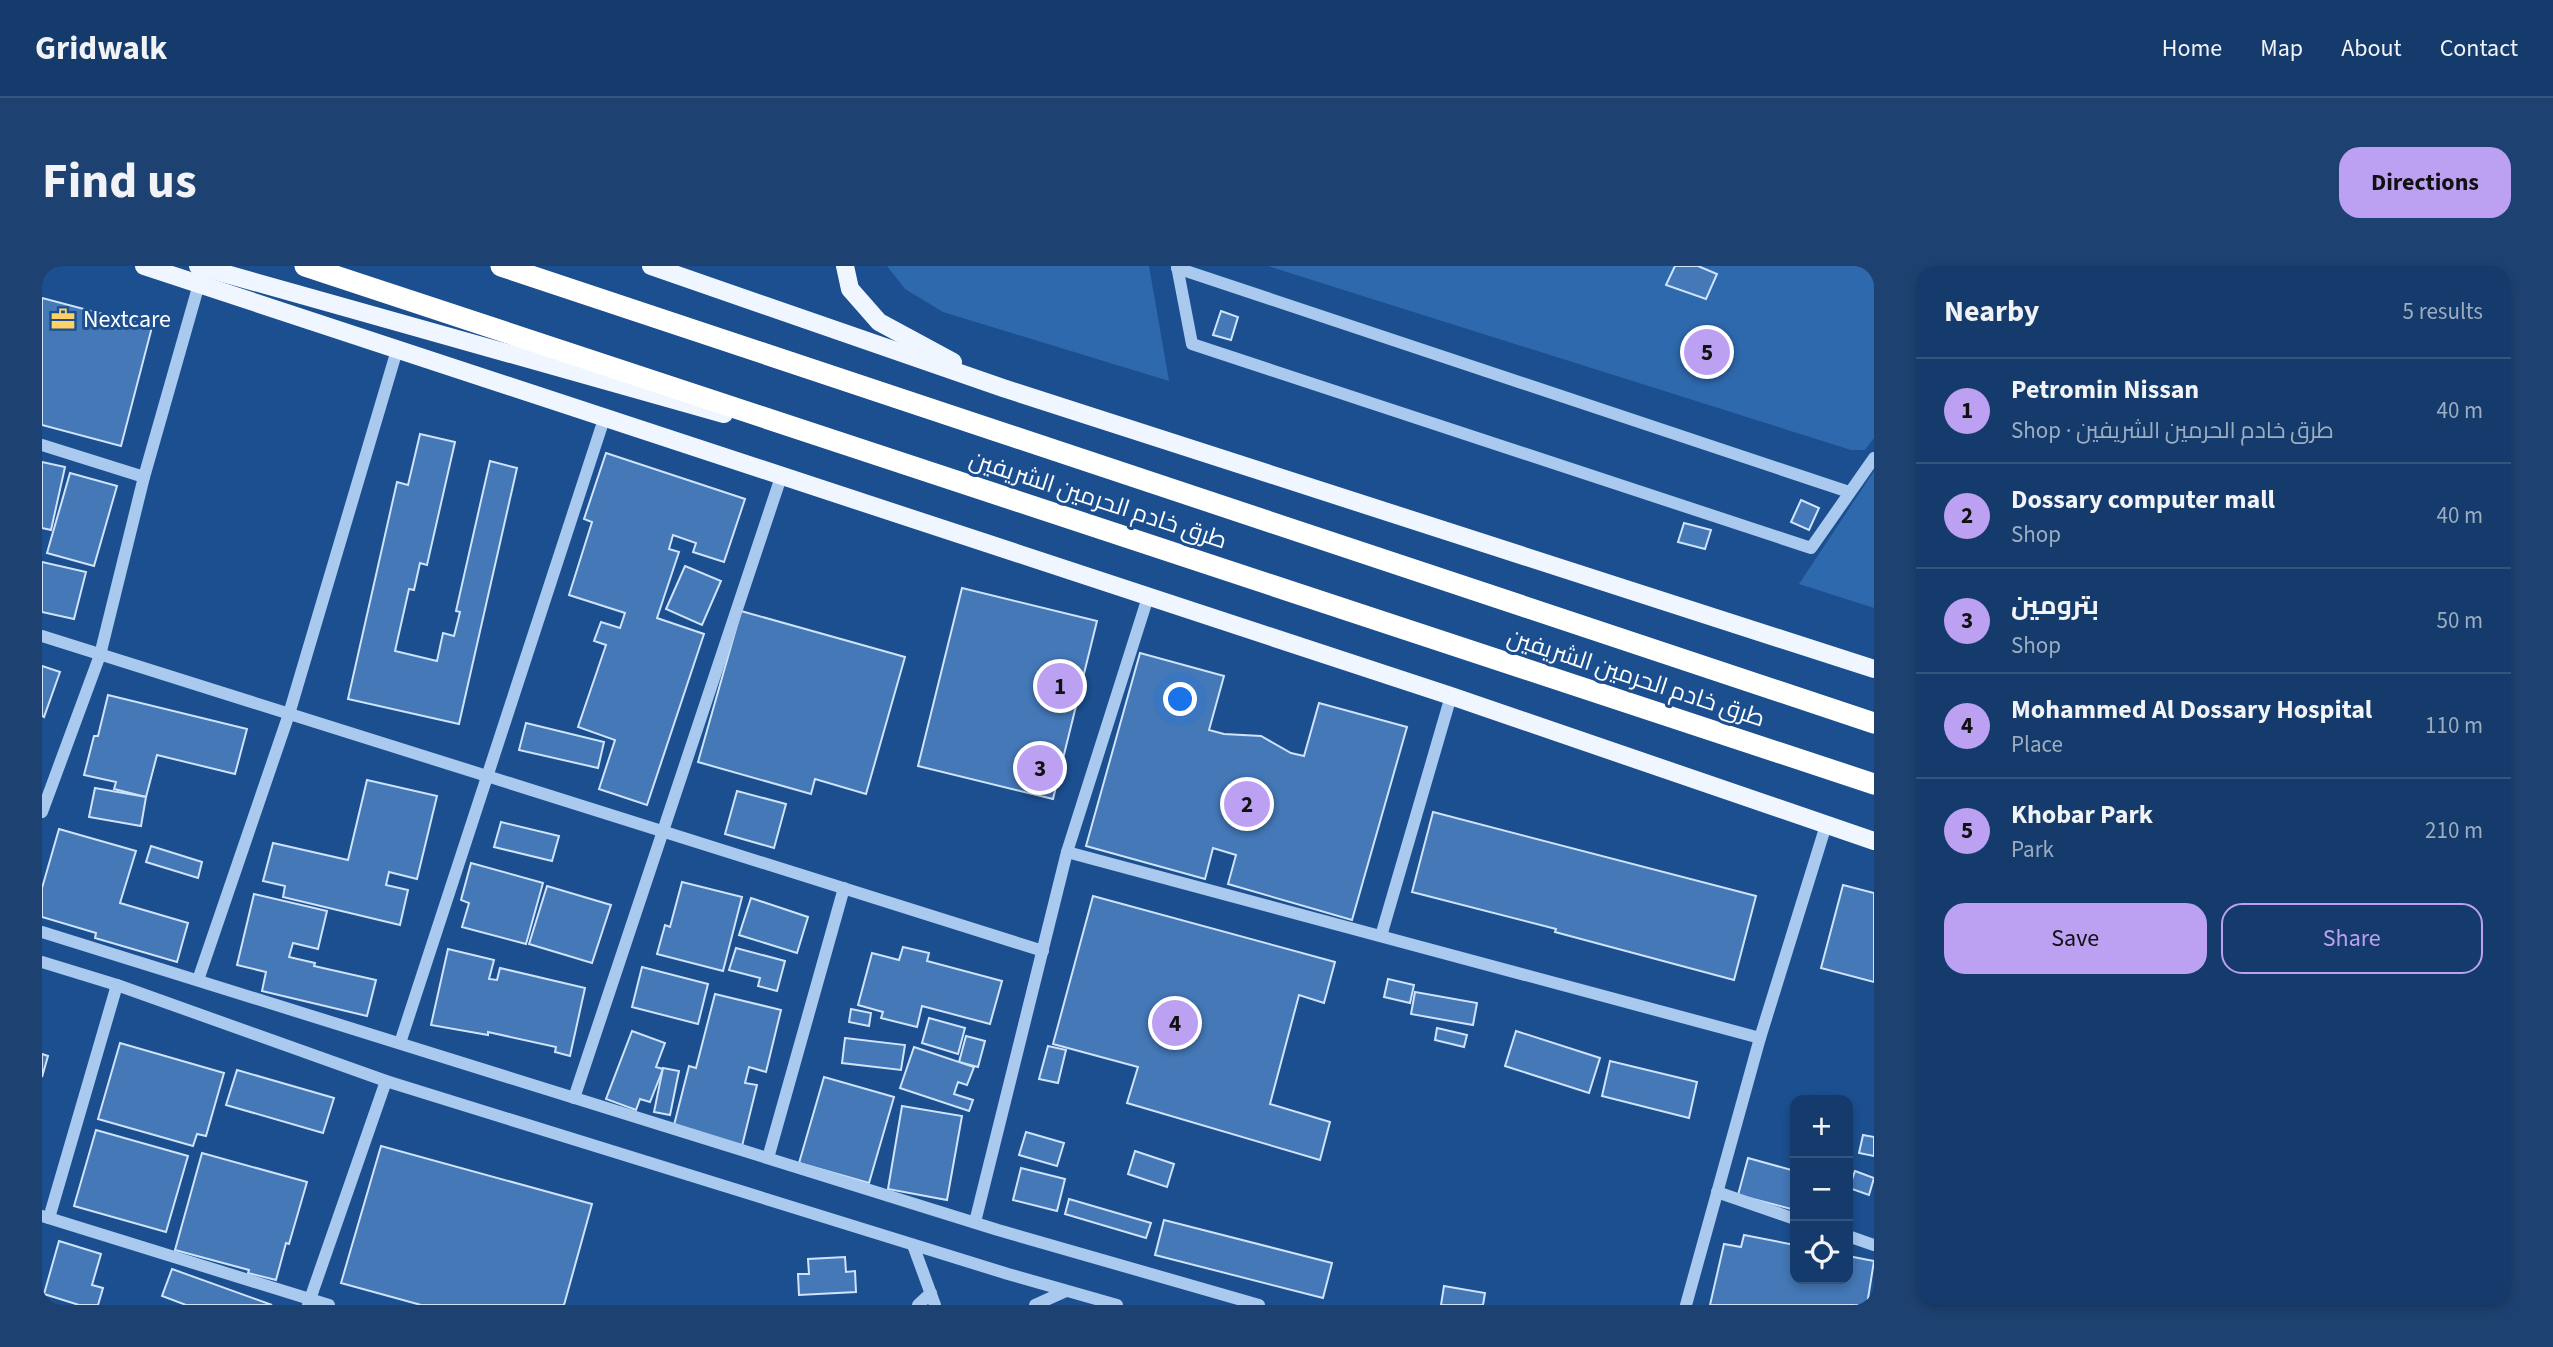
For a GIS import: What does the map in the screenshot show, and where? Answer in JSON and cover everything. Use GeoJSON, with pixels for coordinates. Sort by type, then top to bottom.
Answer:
{"type":"FeatureCollection","features":[{"type":"Feature","properties":{"kind":"highway","name":"طرق خادم الحرمين الشريفين"},"geometry":{"type":"LineString","coordinates":[[305,266],[1874,784]]}},
{"type":"Feature","properties":{"kind":"highway","name":"طرق خادم الحرمين الشريفين"},"geometry":{"type":"LineString","coordinates":[[501,266],[1874,723]]}},
{"type":"Feature","properties":{"kind":"main road"},"geometry":{"type":"LineString","coordinates":[[144,266],[199,275],[923,471]]}},
{"type":"Feature","properties":{"kind":"main road"},"geometry":{"type":"LineString","coordinates":[[651,266],[1003,388],[1874,669]]}},
{"type":"Feature","properties":{"kind":"main road"},"geometry":{"type":"LineString","coordinates":[[845,266],[850,289],[879,322],[1003,388]]}},
{"type":"Feature","properties":{"kind":"main road"},"geometry":{"type":"LineString","coordinates":[[199,275],[397,350],[1451,696],[1874,841]]}},
{"type":"Feature","properties":{"kind":"main road"},"geometry":{"type":"LineString","coordinates":[[1826,825],[1874,833]]}},
{"type":"Feature","properties":{"kind":"street"},"geometry":{"type":"LineString","coordinates":[[1849,492],[1177,267],[1192,344],[1811,548],[1874,458]]}},
{"type":"Feature","properties":{"kind":"street"},"geometry":{"type":"LineString","coordinates":[[42,812],[100,655],[144,477],[199,275]]}},
{"type":"Feature","properties":{"kind":"street"},"geometry":{"type":"LineString","coordinates":[[198,981],[289,714],[397,350]]}},
{"type":"Feature","properties":{"kind":"street"},"geometry":{"type":"LineString","coordinates":[[400,1043],[604,419]]}},
{"type":"Feature","properties":{"kind":"street"},"geometry":{"type":"LineString","coordinates":[[42,445],[144,477]]}},
{"type":"Feature","properties":{"kind":"street"},"geometry":{"type":"LineString","coordinates":[[575,1098],[781,477]]}},
{"type":"Feature","properties":{"kind":"street"},"geometry":{"type":"LineString","coordinates":[[975,1222],[1067,852],[1148,597]]}},
{"type":"Feature","properties":{"kind":"street"},"geometry":{"type":"LineString","coordinates":[[42,636],[1043,951]]}},
{"type":"Feature","properties":{"kind":"street"},"geometry":{"type":"LineString","coordinates":[[1381,936],[1451,696]]}},
{"type":"Feature","properties":{"kind":"street"},"geometry":{"type":"LineString","coordinates":[[1686,1305],[1760,1038],[1826,825]]}},
{"type":"Feature","properties":{"kind":"street"},"geometry":{"type":"LineString","coordinates":[[1067,852],[1760,1038]]}},
{"type":"Feature","properties":{"kind":"street"},"geometry":{"type":"LineString","coordinates":[[768,1158],[844,888]]}},
{"type":"Feature","properties":{"kind":"street"},"geometry":{"type":"LineString","coordinates":[[42,932],[975,1222],[1259,1305]]}},
{"type":"Feature","properties":{"kind":"street"},"geometry":{"type":"LineString","coordinates":[[42,962],[117,985],[386,1081],[913,1245],[1117,1305]]}},
{"type":"Feature","properties":{"kind":"street"},"geometry":{"type":"LineString","coordinates":[[117,985],[46,1217],[309,1302],[329,1305]]}},
{"type":"Feature","properties":{"kind":"street"},"geometry":{"type":"LineString","coordinates":[[309,1302],[386,1081]]}},
{"type":"Feature","properties":{"kind":"street"},"geometry":{"type":"LineString","coordinates":[[1717,1192],[1790,1217]]}},
{"type":"Feature","properties":{"kind":"street"},"geometry":{"type":"LineString","coordinates":[[1853,1238],[1874,1245]]}},
{"type":"Feature","properties":{"kind":"street"},"geometry":{"type":"LineString","coordinates":[[913,1245],[933,1299],[918,1305]]}},
{"type":"Feature","properties":{"kind":"street"},"geometry":{"type":"LineString","coordinates":[[1035,1305],[1066,1291]]}},
{"type":"Feature","properties":{"kind":"shaded area"},"geometry":{"type":"Polygon","coordinates":[[[887,266],[1149,266],[1169,381],[943,312],[905,289],[887,266]]]}},
{"type":"Feature","properties":{"kind":"shaded area"},"geometry":{"type":"Polygon","coordinates":[[[1268,266],[1874,266],[1874,438],[1865,450],[1851,450],[1268,266]]]}},
{"type":"Feature","properties":{"kind":"shaded area"},"geometry":{"type":"Polygon","coordinates":[[[1874,471],[1874,608],[1799,584],[1874,471]]]}},
{"type":"Feature","properties":{"kind":"building"},"geometry":{"type":"Polygon","coordinates":[[[1675,266],[1698,266],[1717,274],[1706,299],[1666,285],[1675,266]]]}},
{"type":"Feature","properties":{"kind":"building"},"geometry":{"type":"Polygon","coordinates":[[[42,298],[152,327],[121,446],[42,425],[42,298]]]}},
{"type":"Feature","properties":{"kind":"building"},"geometry":{"type":"Polygon","coordinates":[[[1221,311],[1238,317],[1231,340],[1213,335],[1221,311]]]}},
{"type":"Feature","properties":{"kind":"building"},"geometry":{"type":"Polygon","coordinates":[[[420,434],[455,442],[427,565],[420,563],[414,590],[409,589],[395,651],[437,661],[443,633],[454,636],[460,612],[456,611],[490,461],[517,468],[459,724],[348,699],[397,482],[408,485],[420,434]]]}},
{"type":"Feature","properties":{"kind":"building"},"geometry":{"type":"Polygon","coordinates":[[[606,453],[745,499],[724,562],[693,552],[696,543],[673,535],[669,549],[679,552],[657,618],[704,634],[647,805],[599,789],[615,740],[578,727],[606,645],[594,641],[601,622],[620,628],[625,613],[569,595],[592,522],[584,519],[606,453]]]}},
{"type":"Feature","properties":{"kind":"building"},"geometry":{"type":"Polygon","coordinates":[[[42,462],[65,467],[51,530],[42,528],[42,462]]]}},
{"type":"Feature","properties":{"kind":"building"},"geometry":{"type":"Polygon","coordinates":[[[70,473],[117,486],[94,566],[47,553],[70,473]]]}},
{"type":"Feature","properties":{"kind":"building"},"geometry":{"type":"Polygon","coordinates":[[[1801,500],[1819,508],[1809,530],[1791,522],[1801,500]]]}},
{"type":"Feature","properties":{"kind":"building"},"geometry":{"type":"Polygon","coordinates":[[[1684,523],[1711,530],[1705,549],[1678,542],[1684,523]]]}},
{"type":"Feature","properties":{"kind":"building"},"geometry":{"type":"Polygon","coordinates":[[[42,562],[86,572],[74,619],[42,612],[42,562]]]}},
{"type":"Feature","properties":{"kind":"building"},"geometry":{"type":"Polygon","coordinates":[[[685,566],[721,581],[702,625],[666,609],[685,566]]]}},
{"type":"Feature","properties":{"kind":"building"},"geometry":{"type":"Polygon","coordinates":[[[962,588],[1097,621],[1053,799],[918,766],[962,588]]]}},
{"type":"Feature","properties":{"kind":"building"},"geometry":{"type":"Polygon","coordinates":[[[741,611],[905,657],[866,794],[815,779],[811,794],[698,762],[741,611]]]}},
{"type":"Feature","properties":{"kind":"building"},"geometry":{"type":"Polygon","coordinates":[[[1140,653],[1224,676],[1209,730],[1224,734],[1261,736],[1291,753],[1304,756],[1319,703],[1407,727],[1352,920],[1228,884],[1236,855],[1213,848],[1205,879],[1086,846],[1140,653]]]}},
{"type":"Feature","properties":{"kind":"building"},"geometry":{"type":"Polygon","coordinates":[[[42,666],[60,672],[44,717],[42,716],[42,666]]]}},
{"type":"Feature","properties":{"kind":"building"},"geometry":{"type":"Polygon","coordinates":[[[108,695],[247,729],[235,774],[157,755],[146,797],[114,789],[116,782],[84,775],[94,736],[98,736],[108,695]]]}},
{"type":"Feature","properties":{"kind":"building"},"geometry":{"type":"Polygon","coordinates":[[[526,723],[604,742],[598,768],[519,750],[526,723]]]}},
{"type":"Feature","properties":{"kind":"building"},"geometry":{"type":"Polygon","coordinates":[[[367,780],[437,796],[417,879],[389,872],[386,885],[408,890],[400,925],[283,897],[285,886],[263,881],[273,843],[348,860],[367,780]]]}},
{"type":"Feature","properties":{"kind":"building"},"geometry":{"type":"Polygon","coordinates":[[[95,788],[146,797],[141,826],[89,817],[95,788]]]}},
{"type":"Feature","properties":{"kind":"building"},"geometry":{"type":"Polygon","coordinates":[[[737,791],[786,804],[774,848],[725,834],[737,791]]]}},
{"type":"Feature","properties":{"kind":"building"},"geometry":{"type":"Polygon","coordinates":[[[1433,812],[1756,896],[1734,980],[1555,932],[1556,929],[1412,892],[1433,812]]]}},
{"type":"Feature","properties":{"kind":"building"},"geometry":{"type":"Polygon","coordinates":[[[501,822],[559,836],[552,861],[494,847],[501,822]]]}},
{"type":"Feature","properties":{"kind":"building"},"geometry":{"type":"Polygon","coordinates":[[[59,829],[136,851],[120,903],[188,923],[177,962],[95,938],[96,933],[42,917],[42,888],[59,829]]]}},
{"type":"Feature","properties":{"kind":"building"},"geometry":{"type":"Polygon","coordinates":[[[151,846],[202,862],[198,878],[146,862],[151,846]]]}},
{"type":"Feature","properties":{"kind":"building"},"geometry":{"type":"Polygon","coordinates":[[[471,863],[543,883],[526,944],[462,927],[469,903],[461,900],[471,863]]]}},
{"type":"Feature","properties":{"kind":"building"},"geometry":{"type":"Polygon","coordinates":[[[682,882],[742,897],[723,971],[657,954],[665,925],[670,927],[682,882]]]}},
{"type":"Feature","properties":{"kind":"building"},"geometry":{"type":"Polygon","coordinates":[[[1843,885],[1874,893],[1874,982],[1821,968],[1843,885]]]}},
{"type":"Feature","properties":{"kind":"building"},"geometry":{"type":"Polygon","coordinates":[[[547,886],[611,905],[592,963],[529,944],[547,886]]]}},
{"type":"Feature","properties":{"kind":"building"},"geometry":{"type":"Polygon","coordinates":[[[254,894],[327,911],[318,949],[293,943],[289,957],[315,963],[314,966],[376,980],[367,1016],[262,991],[266,972],[237,965],[254,894]]]}},
{"type":"Feature","properties":{"kind":"building"},"geometry":{"type":"Polygon","coordinates":[[[1093,896],[1335,962],[1324,1003],[1299,995],[1270,1104],[1330,1122],[1320,1160],[1127,1103],[1138,1067],[1053,1044],[1093,896]]]}},
{"type":"Feature","properties":{"kind":"building"},"geometry":{"type":"Polygon","coordinates":[[[751,898],[808,917],[797,953],[739,935],[751,898]]]}},
{"type":"Feature","properties":{"kind":"building"},"geometry":{"type":"Polygon","coordinates":[[[903,947],[929,953],[927,961],[1002,981],[990,1024],[922,1006],[917,1027],[881,1018],[883,1012],[858,1005],[872,953],[899,960],[903,947]]]}},
{"type":"Feature","properties":{"kind":"building"},"geometry":{"type":"Polygon","coordinates":[[[736,948],[785,961],[777,991],[758,986],[760,978],[729,970],[736,948]]]}},
{"type":"Feature","properties":{"kind":"building"},"geometry":{"type":"Polygon","coordinates":[[[448,949],[494,960],[489,979],[497,980],[500,968],[585,988],[570,1056],[555,1052],[556,1047],[488,1032],[488,1035],[431,1025],[448,949]]]}},
{"type":"Feature","properties":{"kind":"building"},"geometry":{"type":"Polygon","coordinates":[[[642,967],[708,984],[698,1024],[632,1007],[642,967]]]}},
{"type":"Feature","properties":{"kind":"building"},"geometry":{"type":"Polygon","coordinates":[[[1388,979],[1414,985],[1410,1003],[1384,997],[1388,979]]]}},
{"type":"Feature","properties":{"kind":"building"},"geometry":{"type":"Polygon","coordinates":[[[1415,992],[1477,1003],[1473,1025],[1411,1014],[1415,992]]]}},
{"type":"Feature","properties":{"kind":"building"},"geometry":{"type":"Polygon","coordinates":[[[715,994],[781,1010],[766,1072],[749,1067],[745,1083],[757,1085],[742,1146],[673,1129],[689,1066],[696,1068],[715,994]]]}},
{"type":"Feature","properties":{"kind":"building"},"geometry":{"type":"Polygon","coordinates":[[[851,1009],[871,1013],[869,1026],[849,1022],[851,1009]]]}},
{"type":"Feature","properties":{"kind":"building"},"geometry":{"type":"Polygon","coordinates":[[[929,1018],[965,1028],[958,1054],[922,1043],[929,1018]]]}},
{"type":"Feature","properties":{"kind":"building"},"geometry":{"type":"Polygon","coordinates":[[[1437,1028],[1467,1035],[1464,1047],[1435,1040],[1437,1028]]]}},
{"type":"Feature","properties":{"kind":"building"},"geometry":{"type":"Polygon","coordinates":[[[632,1031],[665,1043],[656,1067],[663,1069],[650,1102],[640,1099],[636,1110],[606,1099],[632,1031]]]}},
{"type":"Feature","properties":{"kind":"building"},"geometry":{"type":"Polygon","coordinates":[[[1516,1031],[1600,1058],[1589,1093],[1505,1066],[1516,1031]]]}},
{"type":"Feature","properties":{"kind":"building"},"geometry":{"type":"Polygon","coordinates":[[[966,1036],[985,1041],[978,1067],[959,1062],[966,1036]]]}},
{"type":"Feature","properties":{"kind":"building"},"geometry":{"type":"Polygon","coordinates":[[[845,1038],[905,1045],[901,1070],[842,1063],[845,1038]]]}},
{"type":"Feature","properties":{"kind":"building"},"geometry":{"type":"Polygon","coordinates":[[[120,1043],[224,1073],[206,1136],[197,1134],[193,1146],[98,1119],[120,1043]]]}},
{"type":"Feature","properties":{"kind":"building"},"geometry":{"type":"Polygon","coordinates":[[[1048,1046],[1066,1050],[1058,1083],[1039,1079],[1048,1046]]]}},
{"type":"Feature","properties":{"kind":"building"},"geometry":{"type":"Polygon","coordinates":[[[914,1047],[974,1067],[967,1085],[958,1082],[954,1094],[973,1100],[969,1111],[900,1088],[914,1047]]]}},
{"type":"Feature","properties":{"kind":"building"},"geometry":{"type":"Polygon","coordinates":[[[42,1054],[48,1056],[42,1077],[42,1054]]]}},
{"type":"Feature","properties":{"kind":"building"},"geometry":{"type":"Polygon","coordinates":[[[1610,1061],[1697,1082],[1689,1118],[1602,1096],[1610,1061]]]}},
{"type":"Feature","properties":{"kind":"building"},"geometry":{"type":"Polygon","coordinates":[[[663,1068],[679,1071],[670,1115],[654,1112],[663,1068]]]}},
{"type":"Feature","properties":{"kind":"building"},"geometry":{"type":"Polygon","coordinates":[[[237,1070],[334,1098],[323,1133],[226,1105],[237,1070]]]}},
{"type":"Feature","properties":{"kind":"building"},"geometry":{"type":"Polygon","coordinates":[[[824,1077],[894,1097],[869,1183],[799,1163],[824,1077]]]}},
{"type":"Feature","properties":{"kind":"building"},"geometry":{"type":"Polygon","coordinates":[[[902,1106],[962,1116],[947,1200],[888,1189],[902,1106]]]}},
{"type":"Feature","properties":{"kind":"building"},"geometry":{"type":"Polygon","coordinates":[[[96,1130],[188,1156],[166,1232],[74,1206],[96,1130]]]}},
{"type":"Feature","properties":{"kind":"building"},"geometry":{"type":"Polygon","coordinates":[[[1026,1132],[1064,1143],[1057,1166],[1019,1155],[1026,1132]]]}},
{"type":"Feature","properties":{"kind":"building"},"geometry":{"type":"Polygon","coordinates":[[[1863,1135],[1874,1137],[1874,1156],[1859,1153],[1863,1135]]]}},
{"type":"Feature","properties":{"kind":"building"},"geometry":{"type":"Polygon","coordinates":[[[381,1146],[592,1204],[564,1305],[421,1305],[341,1283],[381,1146]]]}},
{"type":"Feature","properties":{"kind":"building"},"geometry":{"type":"Polygon","coordinates":[[[1135,1151],[1174,1164],[1167,1187],[1128,1174],[1135,1151]]]}},
{"type":"Feature","properties":{"kind":"building"},"geometry":{"type":"Polygon","coordinates":[[[202,1153],[307,1182],[276,1280],[175,1250],[202,1153]]]}},
{"type":"Feature","properties":{"kind":"building"},"geometry":{"type":"Polygon","coordinates":[[[1748,1158],[1790,1170],[1790,1209],[1738,1195],[1748,1158]]]}},
{"type":"Feature","properties":{"kind":"building"},"geometry":{"type":"Polygon","coordinates":[[[1021,1168],[1065,1179],[1057,1211],[1013,1200],[1021,1168]]]}},
{"type":"Feature","properties":{"kind":"building"},"geometry":{"type":"Polygon","coordinates":[[[1855,1171],[1874,1178],[1869,1195],[1853,1189],[1855,1171]]]}},
{"type":"Feature","properties":{"kind":"building"},"geometry":{"type":"Polygon","coordinates":[[[1069,1199],[1151,1223],[1146,1238],[1065,1214],[1069,1199]]]}},
{"type":"Feature","properties":{"kind":"building"},"geometry":{"type":"Polygon","coordinates":[[[1164,1220],[1332,1263],[1323,1298],[1155,1255],[1164,1220]]]}},
{"type":"Feature","properties":{"kind":"building"},"geometry":{"type":"Polygon","coordinates":[[[1744,1235],[1790,1244],[1790,1284],[1853,1284],[1853,1257],[1874,1261],[1867,1305],[1710,1305],[1724,1244],[1741,1247],[1744,1235]]]}},
{"type":"Feature","properties":{"kind":"building"},"geometry":{"type":"Polygon","coordinates":[[[59,1241],[101,1254],[92,1285],[103,1288],[98,1305],[79,1305],[44,1294],[59,1241]]]}},
{"type":"Feature","properties":{"kind":"building"},"geometry":{"type":"Polygon","coordinates":[[[845,1257],[846,1272],[855,1271],[856,1292],[799,1295],[798,1274],[809,1274],[808,1259],[845,1257]]]}},
{"type":"Feature","properties":{"kind":"building"},"geometry":{"type":"Polygon","coordinates":[[[172,1269],[272,1305],[186,1305],[162,1296],[172,1269]]]}},
{"type":"Feature","properties":{"kind":"building"},"geometry":{"type":"Polygon","coordinates":[[[1444,1286],[1485,1293],[1483,1305],[1441,1305],[1444,1286]]]}},
{"type":"Feature","properties":{"kind":"place","name":"Nextcare"},"geometry":{"type":"Point","coordinates":[63,319]}},
{"type":"Feature","properties":{"kind":"place","name":"Khobar Park"},"geometry":{"type":"Point","coordinates":[1707,352]}},
{"type":"Feature","properties":{"kind":"place","name":"Petromin Nissan"},"geometry":{"type":"Point","coordinates":[1060,686]}},
{"type":"Feature","properties":{"kind":"place","name":"بترومين"},"geometry":{"type":"Point","coordinates":[1040,768]}},
{"type":"Feature","properties":{"kind":"place","name":"Dossary computer mall"},"geometry":{"type":"Point","coordinates":[1247,804]}},
{"type":"Feature","properties":{"kind":"place","name":"Mohammed Al Dossary Hospital"},"geometry":{"type":"Point","coordinates":[1175,1023]}}]}
